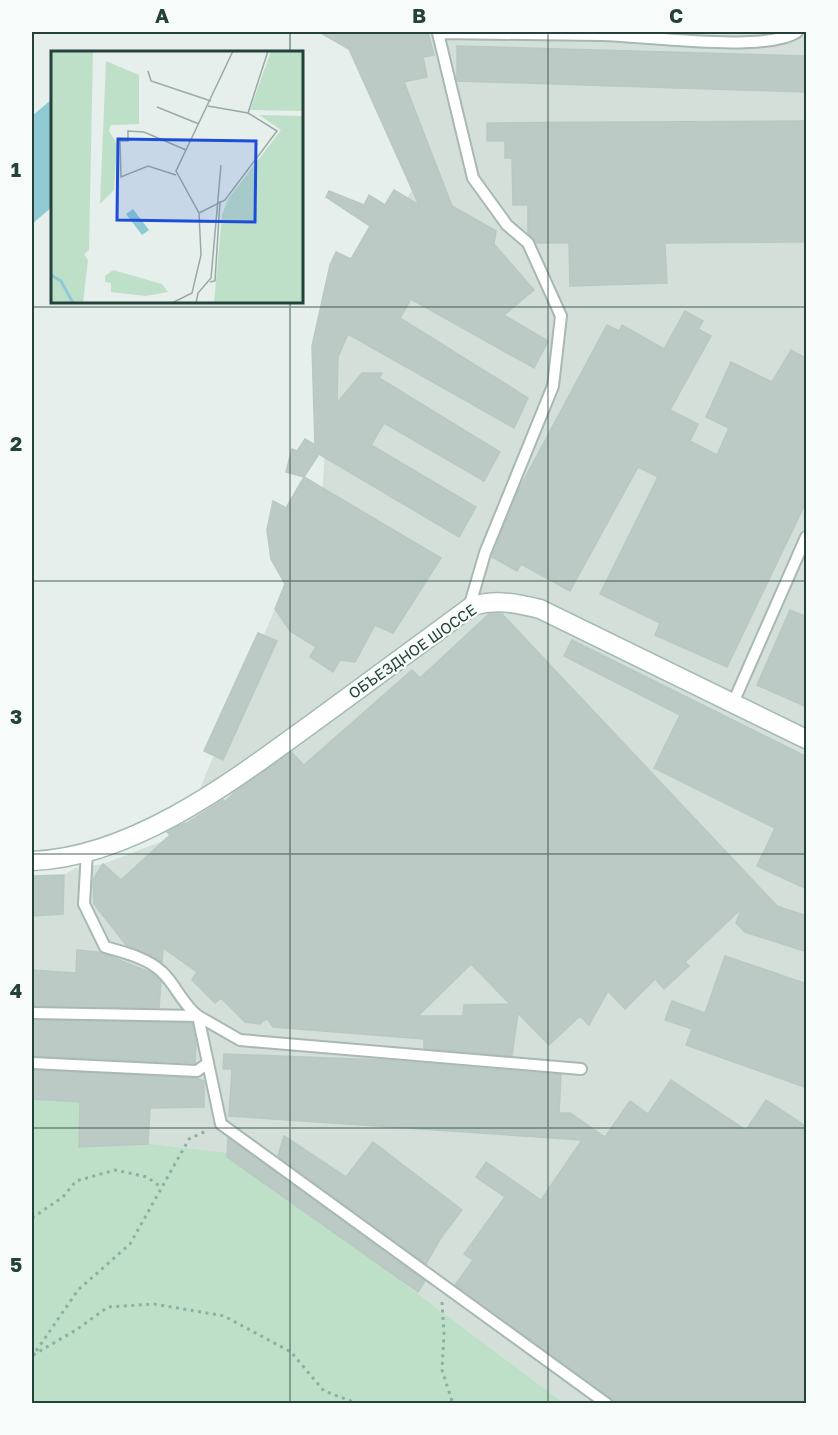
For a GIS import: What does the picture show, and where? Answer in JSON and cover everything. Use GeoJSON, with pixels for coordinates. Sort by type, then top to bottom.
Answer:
{"type":"FeatureCollection","features":[{"type":"Feature","properties":{"kind":"street","name":"ОБЪЕЗДНОЕ ШОССЕ"},"geometry":{"type":"LineString","coordinates":[[32,861],[51,860],[87,851],[154,827],[230,783],[469,608],[490,601],[510,602],[540,609],[807,739]]}},
{"type":"Feature","properties":{"kind":"lane"},"geometry":{"type":"LineString","coordinates":[[469,608],[485,553],[553,386],[561,316],[528,243],[507,225],[472,178],[438,33],[603,35],[740,42],[788,37],[797,32]]}},
{"type":"Feature","properties":{"kind":"lane"},"geometry":{"type":"LineString","coordinates":[[733,703],[807,537]]}},
{"type":"Feature","properties":{"kind":"lane"},"geometry":{"type":"LineString","coordinates":[[87,851],[84,904],[105,947],[129,954],[162,971],[188,1008],[240,1040],[581,1069]]}},
{"type":"Feature","properties":{"kind":"lane"},"geometry":{"type":"LineString","coordinates":[[32,1013],[198,1016]]}},
{"type":"Feature","properties":{"kind":"lane"},"geometry":{"type":"LineString","coordinates":[[198,1016],[221,1124],[607,1404]]}},
{"type":"Feature","properties":{"kind":"lane"},"geometry":{"type":"LineString","coordinates":[[32,1063],[198,1071],[208,1063]]}},
{"type":"Feature","properties":{"kind":"path"},"geometry":{"type":"LineString","coordinates":[[32,1356],[78,1290],[130,1244],[189,1139],[221,1124]]}},
{"type":"Feature","properties":{"kind":"path"},"geometry":{"type":"LineString","coordinates":[[32,1218],[63,1197],[76,1181],[115,1170],[147,1177],[161,1187]]}},
{"type":"Feature","properties":{"kind":"path"},"geometry":{"type":"LineString","coordinates":[[441,1282],[444,1334],[442,1370],[453,1404]]}},
{"type":"Feature","properties":{"kind":"path"},"geometry":{"type":"LineString","coordinates":[[32,1356],[76,1330],[108,1306],[154,1304],[224,1316],[291,1352],[324,1391],[359,1404]]}},
{"type":"Feature","properties":{"kind":"shaded area"},"geometry":{"type":"Polygon","coordinates":[[[372,32],[806,32],[806,1403],[564,1403],[230,1153],[125,1141],[71,1094],[32,1092],[32,885],[49,885],[75,868],[103,864],[181,834],[322,496],[334,310],[420,178],[372,32]]]}},
{"type":"Feature","properties":{"kind":"green space"},"geometry":{"type":"Polygon","coordinates":[[[32,1092],[71,1094],[126,1141],[230,1153],[564,1403],[32,1404],[32,1092]]]}},
{"type":"Feature","properties":{"kind":"water"},"geometry":{"type":"Polygon","coordinates":[[[51,100],[51,208],[32,224],[32,116],[51,100]]]}},
{"type":"Feature","properties":{"kind":"building"},"geometry":{"type":"Polygon","coordinates":[[[319,32],[428,32],[434,55],[423,57],[427,77],[404,82],[452,206],[496,231],[494,244],[534,290],[504,315],[548,341],[534,368],[411,299],[400,318],[528,398],[514,428],[348,334],[338,357],[337,403],[362,373],[382,373],[379,378],[500,452],[484,481],[384,423],[371,445],[476,507],[459,537],[319,454],[304,477],[286,472],[292,449],[297,451],[305,439],[315,445],[312,346],[330,265],[336,252],[351,259],[370,226],[326,197],[329,191],[364,205],[369,195],[385,205],[394,190],[419,205],[349,49],[319,32]]]}},
{"type":"Feature","properties":{"kind":"building"},"geometry":{"type":"Polygon","coordinates":[[[457,46],[807,56],[806,92],[457,81],[457,46]]]}},
{"type":"Feature","properties":{"kind":"building"},"geometry":{"type":"Polygon","coordinates":[[[807,121],[807,242],[665,243],[667,283],[570,286],[569,243],[536,243],[528,233],[528,205],[513,205],[512,158],[505,158],[505,141],[487,141],[487,123],[807,121]]]}},
{"type":"Feature","properties":{"kind":"building"},"geometry":{"type":"Polygon","coordinates":[[[685,311],[703,321],[698,329],[711,336],[670,410],[698,424],[690,441],[717,455],[729,428],[706,417],[731,362],[772,382],[791,350],[807,359],[807,500],[727,667],[655,635],[660,623],[600,594],[658,477],[638,467],[570,591],[521,564],[517,571],[492,557],[519,489],[607,325],[619,331],[622,325],[664,349],[685,311]]]}},
{"type":"Feature","properties":{"kind":"building"},"geometry":{"type":"Polygon","coordinates":[[[304,477],[441,558],[393,633],[375,625],[355,662],[340,660],[333,672],[310,657],[316,647],[290,631],[275,609],[285,584],[271,559],[267,530],[273,501],[286,508],[304,477]]]}},
{"type":"Feature","properties":{"kind":"building"},"geometry":{"type":"Polygon","coordinates":[[[790,610],[807,617],[807,707],[757,685],[790,610]]]}},
{"type":"Feature","properties":{"kind":"building"},"geometry":{"type":"Polygon","coordinates":[[[489,614],[502,614],[777,906],[807,916],[807,952],[745,932],[736,923],[741,909],[685,962],[689,966],[664,989],[655,979],[625,1009],[608,991],[589,1025],[580,1016],[549,1045],[518,1013],[512,1056],[424,1048],[424,1039],[273,1027],[267,1018],[260,1024],[245,1022],[221,998],[215,1003],[192,980],[197,972],[163,948],[162,962],[126,945],[94,904],[93,880],[103,864],[121,880],[170,835],[167,832],[186,824],[223,800],[225,802],[237,790],[291,752],[304,765],[412,670],[420,678],[489,614]],[[471,964],[418,1016],[463,1016],[464,1005],[510,1004],[471,964]]]}},
{"type":"Feature","properties":{"kind":"building"},"geometry":{"type":"Polygon","coordinates":[[[258,633],[277,641],[223,760],[204,751],[258,633]]]}},
{"type":"Feature","properties":{"kind":"building"},"geometry":{"type":"Polygon","coordinates":[[[572,640],[807,757],[807,889],[757,866],[775,828],[654,768],[680,715],[564,656],[572,640]]]}},
{"type":"Feature","properties":{"kind":"building"},"geometry":{"type":"Polygon","coordinates":[[[64,875],[63,914],[32,916],[32,876],[64,875]]]}},
{"type":"Feature","properties":{"kind":"building"},"geometry":{"type":"Polygon","coordinates":[[[77,950],[99,952],[152,973],[161,982],[159,1008],[32,1006],[32,970],[76,973],[77,950]]]}},
{"type":"Feature","properties":{"kind":"building"},"geometry":{"type":"Polygon","coordinates":[[[725,956],[807,984],[807,1088],[686,1045],[692,1029],[665,1020],[672,1001],[705,1013],[725,956]]]}},
{"type":"Feature","properties":{"kind":"building"},"geometry":{"type":"Polygon","coordinates":[[[32,1020],[192,1023],[196,1044],[195,1063],[32,1056],[32,1020]]]}},
{"type":"Feature","properties":{"kind":"building"},"geometry":{"type":"Polygon","coordinates":[[[224,1054],[384,1060],[561,1075],[559,1113],[570,1113],[605,1137],[630,1101],[648,1114],[671,1080],[746,1130],[766,1100],[807,1127],[807,1404],[616,1404],[455,1285],[473,1260],[464,1254],[505,1197],[476,1177],[486,1162],[541,1200],[582,1140],[229,1116],[232,1069],[223,1069],[224,1054]]]}},
{"type":"Feature","properties":{"kind":"building"},"geometry":{"type":"Polygon","coordinates":[[[32,1070],[195,1078],[204,1081],[204,1107],[150,1108],[148,1144],[79,1147],[80,1102],[32,1099],[32,1070]]]}},
{"type":"Feature","properties":{"kind":"building"},"geometry":{"type":"Polygon","coordinates":[[[284,1136],[346,1177],[373,1142],[462,1210],[441,1238],[426,1264],[278,1156],[284,1136]]]}},
{"type":"Feature","properties":{"kind":"building"},"geometry":{"type":"Polygon","coordinates":[[[228,1138],[425,1281],[418,1292],[227,1157],[228,1138]]]}}]}
